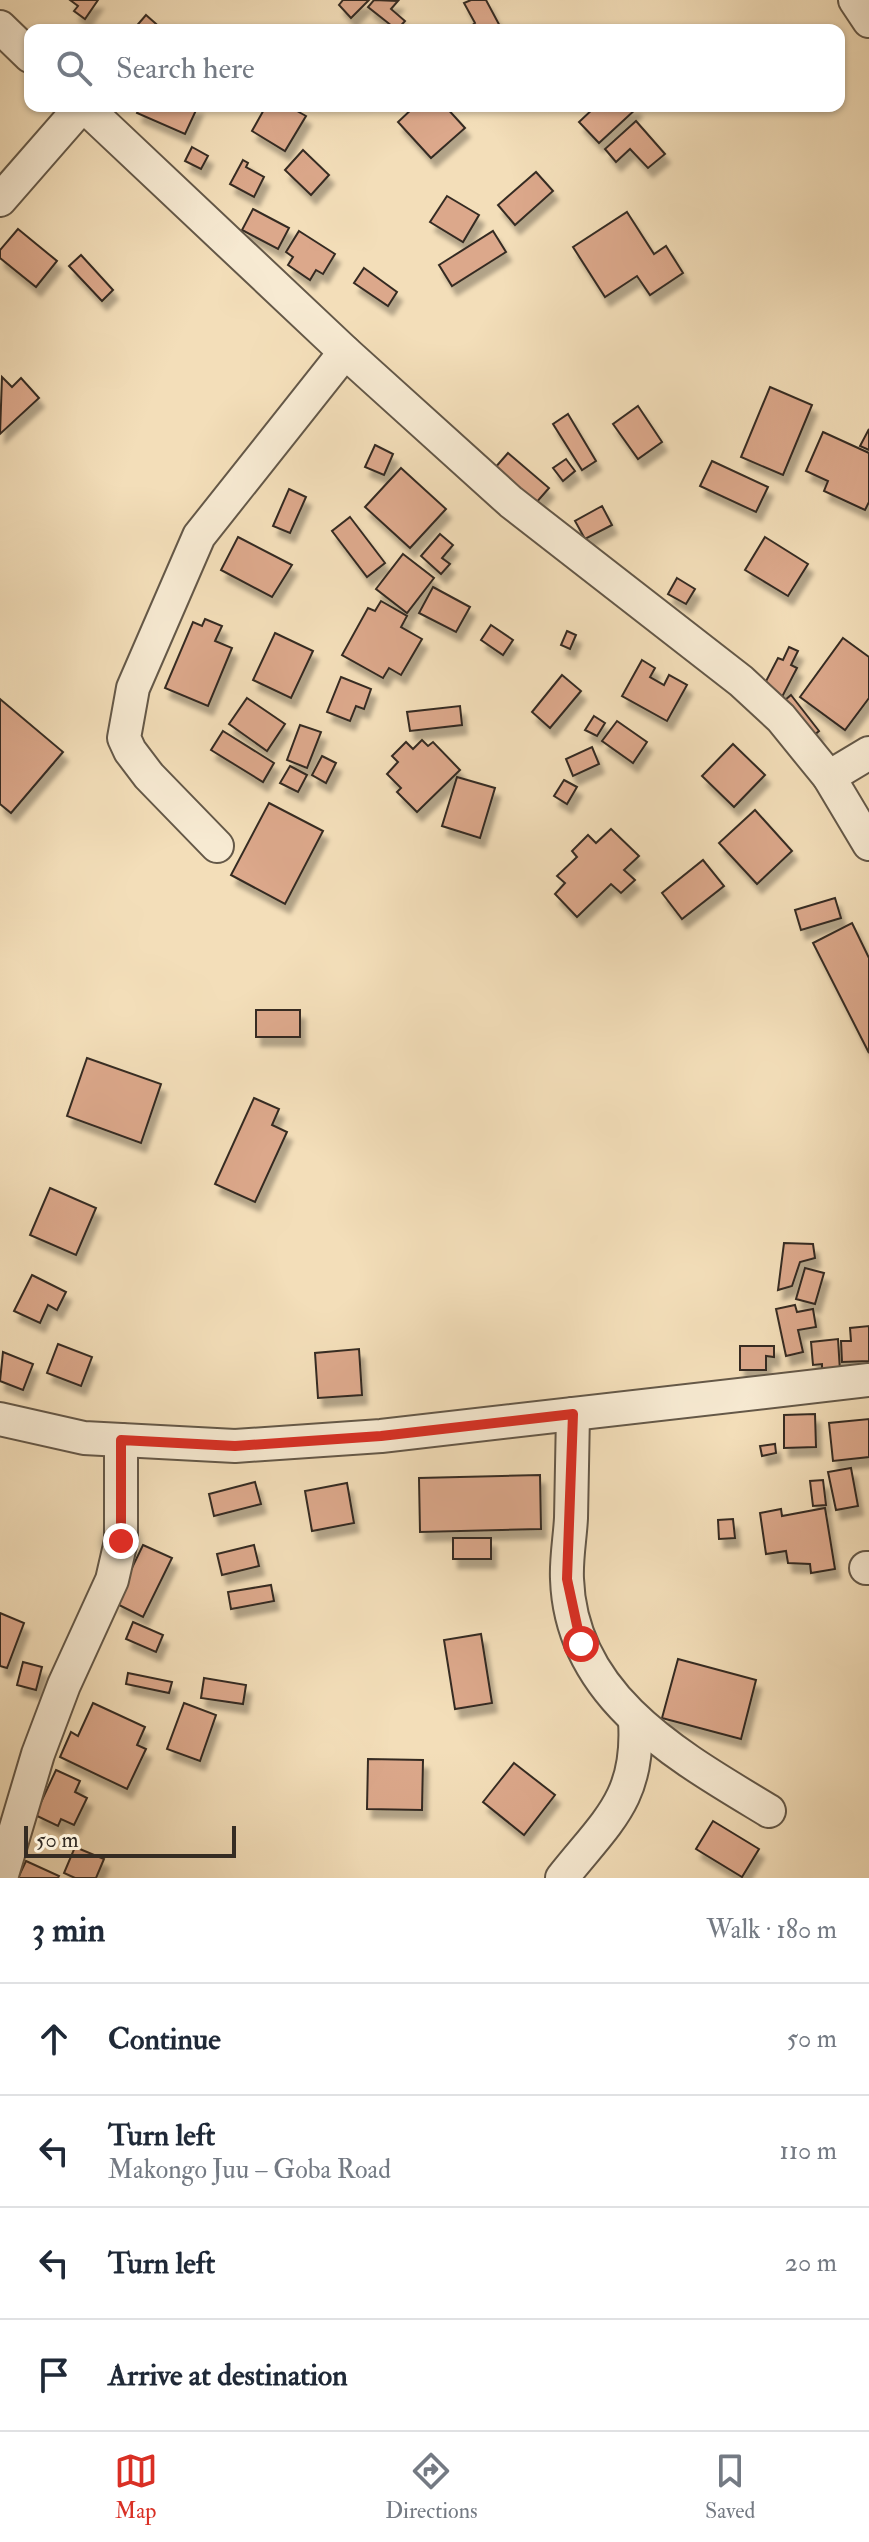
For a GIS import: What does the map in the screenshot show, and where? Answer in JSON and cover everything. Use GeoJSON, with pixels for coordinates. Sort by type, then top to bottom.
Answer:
{"type":"FeatureCollection","features":[{"type":"Feature","properties":{"kind":"street"},"geometry":{"type":"LineString","coordinates":[[855,0],[869,21]]}},
{"type":"Feature","properties":{"kind":"street"},"geometry":{"type":"LineString","coordinates":[[0,27],[24,50]]}},
{"type":"Feature","properties":{"kind":"street"},"geometry":{"type":"LineString","coordinates":[[0,200],[78,112]]}},
{"type":"Feature","properties":{"kind":"street"},"geometry":{"type":"LineString","coordinates":[[89,112],[345,352],[511,502],[741,681],[803,741],[829,777],[869,844]]}},
{"type":"Feature","properties":{"kind":"street"},"geometry":{"type":"LineString","coordinates":[[217,846],[149,776],[130,751],[124,738],[133,688],[199,536],[345,352]]}},
{"type":"Feature","properties":{"kind":"street"},"geometry":{"type":"LineString","coordinates":[[829,777],[869,753]]}},
{"type":"Feature","properties":{"kind":"street"},"geometry":{"type":"LineString","coordinates":[[0,1419],[84,1438],[235,1446],[381,1436],[869,1380]]}},
{"type":"Feature","properties":{"kind":"street"},"geometry":{"type":"LineString","coordinates":[[573,1414],[567,1579],[572,1614],[581,1644],[599,1676],[635,1721],[672,1752],[769,1811]]}},
{"type":"Feature","properties":{"kind":"street"},"geometry":{"type":"LineString","coordinates":[[1,1878],[59,1698],[112,1580],[121,1541],[121,1440]]}},
{"type":"Feature","properties":{"kind":"street"},"geometry":{"type":"LineString","coordinates":[[562,1878],[610,1818],[629,1787],[637,1754],[635,1721]]}},
{"type":"Feature","properties":{"kind":"building"},"geometry":{"type":"Polygon","coordinates":[[[70,0],[98,0],[85,19],[74,11],[78,6],[70,0]]]}},
{"type":"Feature","properties":{"kind":"building"},"geometry":{"type":"Polygon","coordinates":[[[343,0],[369,0],[351,18],[339,5],[343,0]]]}},
{"type":"Feature","properties":{"kind":"building"},"geometry":{"type":"Polygon","coordinates":[[[374,0],[398,1],[391,9],[405,21],[402,24],[389,24],[368,7],[374,0]]]}},
{"type":"Feature","properties":{"kind":"building"},"geometry":{"type":"Polygon","coordinates":[[[486,0],[499,24],[474,24],[464,3],[486,0]]]}},
{"type":"Feature","properties":{"kind":"building"},"geometry":{"type":"Polygon","coordinates":[[[146,15],[156,24],[138,24],[146,15]]]}},
{"type":"Feature","properties":{"kind":"building"},"geometry":{"type":"Polygon","coordinates":[[[137,112],[195,112],[185,134],[137,112]]]}},
{"type":"Feature","properties":{"kind":"building"},"geometry":{"type":"Polygon","coordinates":[[[263,112],[299,112],[306,116],[285,151],[252,131],[263,112]]]}},
{"type":"Feature","properties":{"kind":"building"},"geometry":{"type":"Polygon","coordinates":[[[409,112],[450,112],[465,128],[431,158],[398,122],[409,112]]]}},
{"type":"Feature","properties":{"kind":"building"},"geometry":{"type":"Polygon","coordinates":[[[590,112],[633,112],[599,143],[579,122],[590,112]]]}},
{"type":"Feature","properties":{"kind":"building"},"geometry":{"type":"Polygon","coordinates":[[[636,121],[665,154],[648,168],[630,149],[616,162],[605,149],[636,121]]]}},
{"type":"Feature","properties":{"kind":"building"},"geometry":{"type":"Polygon","coordinates":[[[192,147],[208,156],[201,169],[185,161],[192,147]]]}},
{"type":"Feature","properties":{"kind":"building"},"geometry":{"type":"Polygon","coordinates":[[[303,150],[329,175],[311,195],[285,170],[303,150]]]}},
{"type":"Feature","properties":{"kind":"building"},"geometry":{"type":"Polygon","coordinates":[[[243,160],[248,163],[246,167],[264,177],[254,197],[230,184],[243,160]]]}},
{"type":"Feature","properties":{"kind":"building"},"geometry":{"type":"Polygon","coordinates":[[[536,172],[553,191],[515,225],[498,205],[536,172]]]}},
{"type":"Feature","properties":{"kind":"building"},"geometry":{"type":"Polygon","coordinates":[[[447,196],[479,215],[463,242],[430,222],[447,196]]]}},
{"type":"Feature","properties":{"kind":"building"},"geometry":{"type":"Polygon","coordinates":[[[253,209],[289,228],[278,249],[242,230],[253,209]]]}},
{"type":"Feature","properties":{"kind":"building"},"geometry":{"type":"Polygon","coordinates":[[[627,212],[654,254],[666,246],[683,273],[650,295],[637,276],[605,297],[573,247],[627,212]]]}},
{"type":"Feature","properties":{"kind":"building"},"geometry":{"type":"Polygon","coordinates":[[[18,229],[57,261],[36,287],[0,258],[0,250],[18,229]]]}},
{"type":"Feature","properties":{"kind":"building"},"geometry":{"type":"Polygon","coordinates":[[[299,231],[335,254],[323,274],[316,270],[310,280],[288,265],[293,257],[286,252],[299,231]]]}},
{"type":"Feature","properties":{"kind":"building"},"geometry":{"type":"Polygon","coordinates":[[[493,231],[506,252],[452,286],[439,265],[493,231]]]}},
{"type":"Feature","properties":{"kind":"building"},"geometry":{"type":"Polygon","coordinates":[[[81,255],[113,290],[102,301],[69,266],[81,255]]]}},
{"type":"Feature","properties":{"kind":"building"},"geometry":{"type":"Polygon","coordinates":[[[364,268],[397,292],[388,306],[354,283],[364,268]]]}},
{"type":"Feature","properties":{"kind":"building"},"geometry":{"type":"Polygon","coordinates":[[[2,377],[12,387],[21,378],[39,398],[0,434],[2,377]]]}},
{"type":"Feature","properties":{"kind":"building"},"geometry":{"type":"Polygon","coordinates":[[[770,387],[812,405],[783,475],[741,457],[770,387]]]}},
{"type":"Feature","properties":{"kind":"building"},"geometry":{"type":"Polygon","coordinates":[[[638,406],[662,442],[638,459],[613,424],[638,406]]]}},
{"type":"Feature","properties":{"kind":"building"},"geometry":{"type":"Polygon","coordinates":[[[568,414],[596,461],[582,470],[553,424],[568,414]]]}},
{"type":"Feature","properties":{"kind":"building"},"geometry":{"type":"Polygon","coordinates":[[[869,429],[869,450],[860,446],[869,429]]]}},
{"type":"Feature","properties":{"kind":"building"},"geometry":{"type":"Polygon","coordinates":[[[823,432],[869,453],[869,502],[865,510],[824,491],[828,481],[806,471],[823,432]]]}},
{"type":"Feature","properties":{"kind":"building"},"geometry":{"type":"Polygon","coordinates":[[[375,445],[393,454],[384,475],[365,467],[375,445]]]}},
{"type":"Feature","properties":{"kind":"building"},"geometry":{"type":"Polygon","coordinates":[[[508,453],[549,488],[528,512],[487,477],[508,453]]]}},
{"type":"Feature","properties":{"kind":"building"},"geometry":{"type":"Polygon","coordinates":[[[566,459],[575,471],[563,481],[553,468],[566,459]]]}},
{"type":"Feature","properties":{"kind":"building"},"geometry":{"type":"Polygon","coordinates":[[[712,461],[768,487],[756,512],[700,486],[712,461]]]}},
{"type":"Feature","properties":{"kind":"building"},"geometry":{"type":"Polygon","coordinates":[[[401,468],[446,509],[410,548],[365,507],[401,468]]]}},
{"type":"Feature","properties":{"kind":"building"},"geometry":{"type":"Polygon","coordinates":[[[289,489],[306,497],[290,533],[273,526],[289,489]]]}},
{"type":"Feature","properties":{"kind":"building"},"geometry":{"type":"Polygon","coordinates":[[[602,506],[612,525],[585,539],[575,521],[602,506]]]}},
{"type":"Feature","properties":{"kind":"building"},"geometry":{"type":"Polygon","coordinates":[[[350,517],[385,563],[367,577],[332,531],[350,517]]]}},
{"type":"Feature","properties":{"kind":"building"},"geometry":{"type":"Polygon","coordinates":[[[440,534],[453,545],[442,558],[450,564],[441,574],[421,556],[440,534]]]}},
{"type":"Feature","properties":{"kind":"building"},"geometry":{"type":"Polygon","coordinates":[[[238,537],[292,565],[272,597],[221,570],[238,537]]]}},
{"type":"Feature","properties":{"kind":"building"},"geometry":{"type":"Polygon","coordinates":[[[765,537],[808,564],[788,596],[745,570],[765,537]]]}},
{"type":"Feature","properties":{"kind":"building"},"geometry":{"type":"Polygon","coordinates":[[[403,554],[434,578],[407,613],[376,589],[403,554]]]}},
{"type":"Feature","properties":{"kind":"building"},"geometry":{"type":"Polygon","coordinates":[[[677,578],[695,589],[686,604],[668,594],[677,578]]]}},
{"type":"Feature","properties":{"kind":"building"},"geometry":{"type":"Polygon","coordinates":[[[433,587],[470,607],[456,632],[419,613],[433,587]]]}},
{"type":"Feature","properties":{"kind":"building"},"geometry":{"type":"Polygon","coordinates":[[[381,601],[407,616],[401,627],[422,639],[401,675],[389,668],[383,678],[342,655],[368,608],[375,611],[381,601]]]}},
{"type":"Feature","properties":{"kind":"building"},"geometry":{"type":"Polygon","coordinates":[[[205,619],[222,626],[215,641],[232,648],[208,706],[165,688],[193,622],[202,626],[205,619]]]}},
{"type":"Feature","properties":{"kind":"building"},"geometry":{"type":"Polygon","coordinates":[[[491,625],[513,640],[503,655],[481,640],[491,625]]]}},
{"type":"Feature","properties":{"kind":"building"},"geometry":{"type":"Polygon","coordinates":[[[567,631],[576,635],[570,649],[561,645],[567,631]]]}},
{"type":"Feature","properties":{"kind":"building"},"geometry":{"type":"Polygon","coordinates":[[[275,633],[313,651],[291,698],[253,680],[275,633]]]}},
{"type":"Feature","properties":{"kind":"building"},"geometry":{"type":"Polygon","coordinates":[[[843,638],[869,657],[869,698],[845,730],[800,697],[843,638]]]}},
{"type":"Feature","properties":{"kind":"building"},"geometry":{"type":"Polygon","coordinates":[[[789,647],[798,651],[791,665],[797,668],[782,697],[763,687],[778,658],[783,660],[789,647]]]}},
{"type":"Feature","properties":{"kind":"building"},"geometry":{"type":"Polygon","coordinates":[[[642,660],[655,668],[650,677],[664,685],[669,675],[687,685],[667,721],[622,696],[642,660]]]}},
{"type":"Feature","properties":{"kind":"building"},"geometry":{"type":"Polygon","coordinates":[[[562,675],[581,691],[550,728],[532,712],[562,675]]]}},
{"type":"Feature","properties":{"kind":"building"},"geometry":{"type":"Polygon","coordinates":[[[341,677],[371,689],[364,709],[356,706],[350,721],[327,712],[341,677]]]}},
{"type":"Feature","properties":{"kind":"building"},"geometry":{"type":"Polygon","coordinates":[[[791,695],[819,731],[807,741],[778,706],[791,695]]]}},
{"type":"Feature","properties":{"kind":"building"},"geometry":{"type":"Polygon","coordinates":[[[247,698],[285,724],[267,751],[229,724],[247,698]]]}},
{"type":"Feature","properties":{"kind":"building"},"geometry":{"type":"Polygon","coordinates":[[[0,699],[63,752],[11,813],[0,804],[0,699]]]}},
{"type":"Feature","properties":{"kind":"building"},"geometry":{"type":"Polygon","coordinates":[[[460,706],[462,725],[410,731],[407,712],[460,706]]]}},
{"type":"Feature","properties":{"kind":"building"},"geometry":{"type":"Polygon","coordinates":[[[594,716],[605,723],[597,736],[585,730],[594,716]]]}},
{"type":"Feature","properties":{"kind":"building"},"geometry":{"type":"Polygon","coordinates":[[[617,721],[647,742],[633,763],[602,741],[617,721]]]}},
{"type":"Feature","properties":{"kind":"building"},"geometry":{"type":"Polygon","coordinates":[[[300,725],[321,732],[307,768],[287,760],[300,725]]]}},
{"type":"Feature","properties":{"kind":"building"},"geometry":{"type":"Polygon","coordinates":[[[223,731],[274,763],[263,782],[211,750],[223,731]]]}},
{"type":"Feature","properties":{"kind":"building"},"geometry":{"type":"Polygon","coordinates":[[[422,740],[428,746],[433,742],[460,770],[417,812],[397,792],[401,788],[387,774],[398,762],[392,756],[406,742],[413,749],[422,740]]]}},
{"type":"Feature","properties":{"kind":"building"},"geometry":{"type":"Polygon","coordinates":[[[733,744],[765,775],[734,807],[702,776],[733,744]]]}},
{"type":"Feature","properties":{"kind":"building"},"geometry":{"type":"Polygon","coordinates":[[[592,747],[599,764],[573,776],[566,759],[592,747]]]}},
{"type":"Feature","properties":{"kind":"building"},"geometry":{"type":"Polygon","coordinates":[[[322,756],[336,763],[326,783],[312,775],[322,756]]]}},
{"type":"Feature","properties":{"kind":"building"},"geometry":{"type":"Polygon","coordinates":[[[290,766],[307,775],[298,792],[280,783],[290,766]]]}},
{"type":"Feature","properties":{"kind":"building"},"geometry":{"type":"Polygon","coordinates":[[[457,777],[495,788],[480,838],[442,826],[457,777]]]}},
{"type":"Feature","properties":{"kind":"building"},"geometry":{"type":"Polygon","coordinates":[[[564,780],[577,787],[567,804],[554,796],[564,780]]]}},
{"type":"Feature","properties":{"kind":"building"},"geometry":{"type":"Polygon","coordinates":[[[269,803],[323,831],[285,904],[231,875],[269,803]]]}},
{"type":"Feature","properties":{"kind":"building"},"geometry":{"type":"Polygon","coordinates":[[[755,810],[792,851],[757,884],[719,843],[755,810]]]}},
{"type":"Feature","properties":{"kind":"building"},"geometry":{"type":"Polygon","coordinates":[[[611,829],[639,856],[624,870],[635,880],[621,893],[611,884],[577,917],[555,894],[565,883],[557,876],[577,857],[572,851],[588,835],[596,843],[611,829]]]}},
{"type":"Feature","properties":{"kind":"building"},"geometry":{"type":"Polygon","coordinates":[[[703,860],[724,886],[682,919],[662,893],[703,860]]]}},
{"type":"Feature","properties":{"kind":"building"},"geometry":{"type":"Polygon","coordinates":[[[835,898],[841,918],[801,930],[795,910],[835,898]]]}},
{"type":"Feature","properties":{"kind":"building"},"geometry":{"type":"Polygon","coordinates":[[[852,923],[869,958],[869,1053],[813,943],[852,923]]]}},
{"type":"Feature","properties":{"kind":"building"},"geometry":{"type":"Polygon","coordinates":[[[256,1010],[300,1010],[300,1037],[256,1037],[256,1010]]]}},
{"type":"Feature","properties":{"kind":"building"},"geometry":{"type":"Polygon","coordinates":[[[87,1058],[161,1084],[141,1143],[67,1116],[87,1058]]]}},
{"type":"Feature","properties":{"kind":"building"},"geometry":{"type":"Polygon","coordinates":[[[254,1098],[279,1109],[272,1125],[287,1132],[255,1202],[215,1184],[254,1098]]]}},
{"type":"Feature","properties":{"kind":"building"},"geometry":{"type":"Polygon","coordinates":[[[50,1188],[96,1208],[76,1255],[30,1235],[50,1188]]]}},
{"type":"Feature","properties":{"kind":"building"},"geometry":{"type":"Polygon","coordinates":[[[784,1243],[813,1244],[815,1258],[800,1262],[792,1286],[778,1290],[784,1243]]]}},
{"type":"Feature","properties":{"kind":"building"},"geometry":{"type":"Polygon","coordinates":[[[805,1268],[824,1273],[815,1304],[796,1299],[805,1268]]]}},
{"type":"Feature","properties":{"kind":"building"},"geometry":{"type":"Polygon","coordinates":[[[32,1275],[66,1292],[57,1310],[48,1305],[40,1323],[14,1311],[32,1275]]]}},
{"type":"Feature","properties":{"kind":"building"},"geometry":{"type":"Polygon","coordinates":[[[795,1305],[797,1312],[813,1309],[816,1327],[798,1330],[803,1352],[786,1356],[776,1309],[795,1305]]]}},
{"type":"Feature","properties":{"kind":"building"},"geometry":{"type":"Polygon","coordinates":[[[869,1326],[869,1361],[842,1362],[841,1341],[851,1341],[850,1328],[869,1326]]]}},
{"type":"Feature","properties":{"kind":"building"},"geometry":{"type":"Polygon","coordinates":[[[838,1339],[840,1371],[822,1373],[822,1364],[813,1365],[811,1342],[838,1339]]]}},
{"type":"Feature","properties":{"kind":"building"},"geometry":{"type":"Polygon","coordinates":[[[58,1344],[92,1357],[81,1386],[47,1373],[58,1344]]]}},
{"type":"Feature","properties":{"kind":"building"},"geometry":{"type":"Polygon","coordinates":[[[740,1346],[774,1346],[774,1357],[766,1356],[766,1370],[740,1370],[740,1346]]]}},
{"type":"Feature","properties":{"kind":"building"},"geometry":{"type":"Polygon","coordinates":[[[359,1349],[362,1395],[318,1398],[315,1353],[359,1349]]]}},
{"type":"Feature","properties":{"kind":"building"},"geometry":{"type":"Polygon","coordinates":[[[3,1352],[33,1364],[23,1390],[0,1381],[3,1352]]]}},
{"type":"Feature","properties":{"kind":"building"},"geometry":{"type":"Polygon","coordinates":[[[815,1414],[816,1447],[784,1448],[784,1415],[815,1414]]]}},
{"type":"Feature","properties":{"kind":"building"},"geometry":{"type":"Polygon","coordinates":[[[869,1419],[869,1457],[833,1461],[829,1423],[869,1419]]]}},
{"type":"Feature","properties":{"kind":"building"},"geometry":{"type":"Polygon","coordinates":[[[775,1444],[776,1453],[762,1456],[760,1446],[775,1444]]]}},
{"type":"Feature","properties":{"kind":"building"},"geometry":{"type":"Polygon","coordinates":[[[851,1468],[858,1506],[836,1510],[828,1472],[851,1468]]]}},
{"type":"Feature","properties":{"kind":"building"},"geometry":{"type":"Polygon","coordinates":[[[540,1475],[541,1529],[420,1532],[419,1478],[540,1475]]]}},
{"type":"Feature","properties":{"kind":"building"},"geometry":{"type":"Polygon","coordinates":[[[823,1480],[826,1505],[813,1506],[810,1481],[823,1480]]]}},
{"type":"Feature","properties":{"kind":"building"},"geometry":{"type":"Polygon","coordinates":[[[255,1482],[261,1504],[214,1516],[209,1494],[255,1482]]]}},
{"type":"Feature","properties":{"kind":"building"},"geometry":{"type":"Polygon","coordinates":[[[347,1483],[354,1523],[312,1531],[305,1491],[347,1483]]]}},
{"type":"Feature","properties":{"kind":"building"},"geometry":{"type":"Polygon","coordinates":[[[825,1508],[835,1569],[811,1573],[810,1564],[788,1563],[786,1551],[766,1554],[760,1513],[781,1509],[782,1516],[825,1508]]]}},
{"type":"Feature","properties":{"kind":"building"},"geometry":{"type":"Polygon","coordinates":[[[733,1519],[735,1538],[719,1539],[718,1520],[733,1519]]]}},
{"type":"Feature","properties":{"kind":"building"},"geometry":{"type":"Polygon","coordinates":[[[453,1538],[491,1538],[491,1559],[453,1559],[453,1538]]]}},
{"type":"Feature","properties":{"kind":"building"},"geometry":{"type":"Polygon","coordinates":[[[143,1545],[172,1558],[143,1617],[115,1603],[143,1545]]]}},
{"type":"Feature","properties":{"kind":"building"},"geometry":{"type":"Polygon","coordinates":[[[254,1545],[259,1566],[222,1575],[217,1554],[254,1545]]]}},
{"type":"Feature","properties":{"kind":"building"},"geometry":{"type":"Polygon","coordinates":[[[271,1585],[274,1601],[231,1609],[228,1592],[271,1585]]]}},
{"type":"Feature","properties":{"kind":"building"},"geometry":{"type":"Polygon","coordinates":[[[0,1613],[24,1623],[7,1668],[0,1666],[0,1613]]]}},
{"type":"Feature","properties":{"kind":"building"},"geometry":{"type":"Polygon","coordinates":[[[133,1622],[163,1635],[156,1652],[126,1639],[133,1622]]]}},
{"type":"Feature","properties":{"kind":"building"},"geometry":{"type":"Polygon","coordinates":[[[481,1634],[492,1703],[455,1709],[444,1640],[481,1634]]]}},
{"type":"Feature","properties":{"kind":"building"},"geometry":{"type":"Polygon","coordinates":[[[678,1659],[756,1680],[741,1739],[662,1718],[678,1659]]]}},
{"type":"Feature","properties":{"kind":"building"},"geometry":{"type":"Polygon","coordinates":[[[23,1662],[42,1667],[36,1690],[17,1685],[23,1662]]]}},
{"type":"Feature","properties":{"kind":"building"},"geometry":{"type":"Polygon","coordinates":[[[128,1673],[172,1682],[169,1693],[126,1684],[128,1673]]]}},
{"type":"Feature","properties":{"kind":"building"},"geometry":{"type":"Polygon","coordinates":[[[204,1678],[246,1685],[243,1704],[201,1698],[204,1678]]]}},
{"type":"Feature","properties":{"kind":"building"},"geometry":{"type":"Polygon","coordinates":[[[93,1703],[145,1727],[137,1745],[146,1749],[127,1789],[60,1757],[71,1732],[78,1736],[93,1703]]]}},
{"type":"Feature","properties":{"kind":"building"},"geometry":{"type":"Polygon","coordinates":[[[184,1703],[216,1715],[200,1761],[167,1749],[184,1703]]]}},
{"type":"Feature","properties":{"kind":"building"},"geometry":{"type":"Polygon","coordinates":[[[368,1759],[423,1760],[422,1810],[367,1809],[368,1759]]]}},
{"type":"Feature","properties":{"kind":"building"},"geometry":{"type":"Polygon","coordinates":[[[514,1763],[555,1795],[524,1835],[483,1802],[514,1763]]]}},
{"type":"Feature","properties":{"kind":"building"},"geometry":{"type":"Polygon","coordinates":[[[56,1770],[80,1781],[75,1792],[87,1798],[74,1825],[61,1819],[58,1826],[35,1815],[56,1770]]]}},
{"type":"Feature","properties":{"kind":"building"},"geometry":{"type":"Polygon","coordinates":[[[713,1821],[759,1849],[742,1877],[696,1849],[713,1821]]]}},
{"type":"Feature","properties":{"kind":"building"},"geometry":{"type":"Polygon","coordinates":[[[75,1847],[104,1859],[96,1878],[75,1878],[64,1873],[75,1847]]]}},
{"type":"Feature","properties":{"kind":"building"},"geometry":{"type":"Polygon","coordinates":[[[26,1861],[59,1876],[18,1878],[26,1861]]]}},
{"type":"Feature","properties":{"kind":"route"},"geometry":{"type":"LineString","coordinates":[[121,1541],[121,1440],[235,1446],[381,1436],[573,1414],[567,1579],[572,1614],[581,1644]]}}]}
